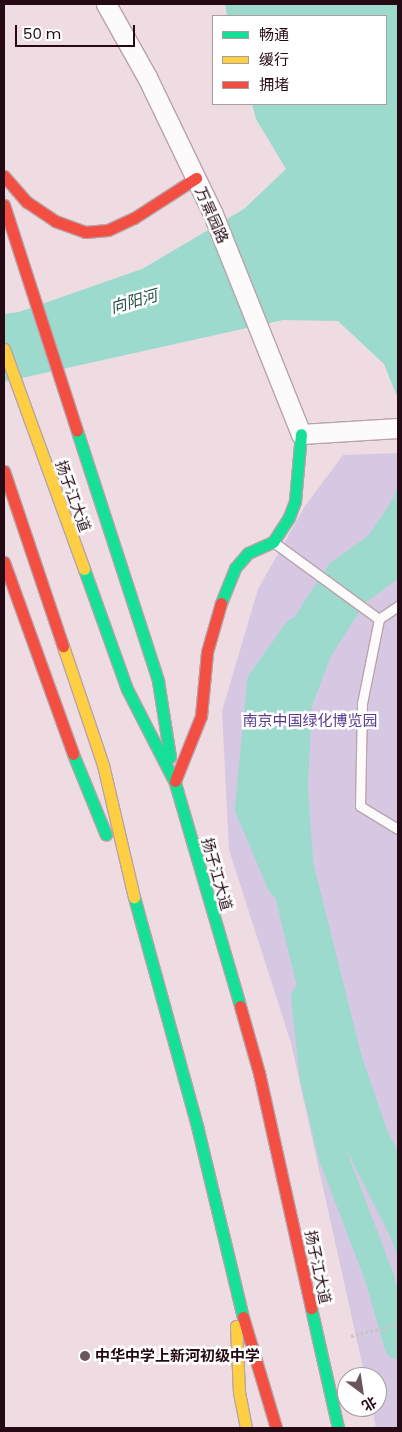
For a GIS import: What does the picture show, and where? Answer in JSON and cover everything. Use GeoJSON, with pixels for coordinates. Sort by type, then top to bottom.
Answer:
{"type":"FeatureCollection","features":[{"type":"Feature","properties":{"kind":"highway"},"geometry":{"type":"LineString","coordinates":[[4,176],[34,207],[55,221],[85,232],[108,230],[134,218],[196,178]]}},
{"type":"Feature","properties":{"kind":"highway"},"geometry":{"type":"LineString","coordinates":[[4,205],[62,392],[158,681],[175,783]]}},
{"type":"Feature","properties":{"kind":"highway","name":"扬子江大道"},"geometry":{"type":"LineString","coordinates":[[4,349],[127,689],[175,783],[259,1073],[338,1428]]}},
{"type":"Feature","properties":{"kind":"highway"},"geometry":{"type":"LineString","coordinates":[[175,783],[201,716],[207,652],[220,605],[235,568],[248,553],[273,542],[289,517],[295,501],[300,434]]}},
{"type":"Feature","properties":{"kind":"highway"},"geometry":{"type":"LineString","coordinates":[[4,471],[103,764],[137,910],[198,1126],[234,1290],[268,1394],[276,1428]]}},
{"type":"Feature","properties":{"kind":"highway"},"geometry":{"type":"LineString","coordinates":[[4,562],[76,764],[137,910]]}},
{"type":"Feature","properties":{"kind":"highway"},"geometry":{"type":"LineString","coordinates":[[234,1290],[239,1392],[246,1428]]}},
{"type":"Feature","properties":{"kind":"street","name":"万景园路"},"geometry":{"type":"LineString","coordinates":[[106,4],[147,77],[213,214],[300,434]]}},
{"type":"Feature","properties":{"kind":"street"},"geometry":{"type":"LineString","coordinates":[[300,434],[393,428]]}},
{"type":"Feature","properties":{"kind":"lane"},"geometry":{"type":"LineString","coordinates":[[273,542],[379,619]]}},
{"type":"Feature","properties":{"kind":"lane"},"geometry":{"type":"LineString","coordinates":[[398,606],[379,619],[362,703],[360,806],[398,829]]}},
{"type":"Feature","properties":{"kind":"path"},"geometry":{"type":"LineString","coordinates":[[351,1336],[398,1324]]}},
{"type":"Feature","properties":{"kind":"green space","name":"南京中国绿化博览园"},"geometry":{"type":"Polygon","coordinates":[[[398,453],[398,1428],[376,1428],[374,1417],[387,1417],[387,1367],[363,1367],[291,1043],[229,850],[222,711],[258,589],[305,506],[343,455],[398,453]]]}},
{"type":"Feature","properties":{"kind":"water","name":"向阳河"},"geometry":{"type":"Polygon","coordinates":[[[225,4],[398,4],[398,399],[384,364],[338,321],[283,320],[4,382],[4,314],[19,312],[142,269],[244,209],[286,169],[256,119],[252,105],[387,105],[387,15],[227,15],[225,4]]]}},
{"type":"Feature","properties":{"kind":"water"},"geometry":{"type":"Polygon","coordinates":[[[398,485],[398,579],[365,603],[331,656],[312,706],[308,785],[313,862],[362,1057],[387,1130],[398,1152],[398,1260],[391,1238],[344,1145],[316,1066],[267,863],[260,779],[267,683],[288,627],[329,564],[368,536],[392,501],[398,485]]]}},
{"type":"Feature","properties":{"kind":"waterway"},"geometry":{"type":"LineString","coordinates":[[281,883],[249,808],[261,682],[297,631]]}},
{"type":"Feature","properties":{"kind":"waterway"},"geometry":{"type":"LineString","coordinates":[[305,997],[314,1078],[332,1154],[379,1277],[398,1344]]}},
{"type":"Feature","properties":{"kind":"traffic: fast"},"geometry":{"type":"LineString","coordinates":[[77,431],[158,681],[170,757]]}},
{"type":"Feature","properties":{"kind":"traffic: fast"},"geometry":{"type":"LineString","coordinates":[[221,603],[235,568],[248,553],[273,542],[289,517],[295,501],[301,434]]}},
{"type":"Feature","properties":{"kind":"traffic: fast"},"geometry":{"type":"LineString","coordinates":[[84,569],[127,689],[175,783],[240,1006]]}},
{"type":"Feature","properties":{"kind":"traffic: fast"},"geometry":{"type":"LineString","coordinates":[[73,754],[106,835]]}},
{"type":"Feature","properties":{"kind":"traffic: fast"},"geometry":{"type":"LineString","coordinates":[[134,897],[197,1126],[243,1317]]}},
{"type":"Feature","properties":{"kind":"traffic: fast"},"geometry":{"type":"LineString","coordinates":[[311,1308],[338,1428]]}},
{"type":"Feature","properties":{"kind":"traffic: slow"},"geometry":{"type":"LineString","coordinates":[[4,349],[84,569]]}},
{"type":"Feature","properties":{"kind":"traffic: slow"},"geometry":{"type":"LineString","coordinates":[[63,646],[103,765],[134,897]]}},
{"type":"Feature","properties":{"kind":"traffic: slow"},"geometry":{"type":"LineString","coordinates":[[236,1326],[239,1392],[246,1428]]}},
{"type":"Feature","properties":{"kind":"traffic: jam"},"geometry":{"type":"LineString","coordinates":[[4,176],[27,202],[55,221],[85,232],[108,230],[134,218],[196,178]]}},
{"type":"Feature","properties":{"kind":"traffic: jam"},"geometry":{"type":"LineString","coordinates":[[4,205],[77,431]]}},
{"type":"Feature","properties":{"kind":"traffic: jam"},"geometry":{"type":"LineString","coordinates":[[4,471],[63,646]]}},
{"type":"Feature","properties":{"kind":"traffic: jam"},"geometry":{"type":"LineString","coordinates":[[4,562],[73,754]]}},
{"type":"Feature","properties":{"kind":"traffic: jam"},"geometry":{"type":"LineString","coordinates":[[175,781],[201,716],[207,652],[221,603]]}},
{"type":"Feature","properties":{"kind":"traffic: jam"},"geometry":{"type":"LineString","coordinates":[[240,1006],[259,1073],[311,1308]]}},
{"type":"Feature","properties":{"kind":"traffic: jam"},"geometry":{"type":"LineString","coordinates":[[243,1317],[276,1428]]}},
{"type":"Feature","properties":{"kind":"place","name":"中华中学上新河初级中学"},"geometry":{"type":"Point","coordinates":[85,1356]}}]}
